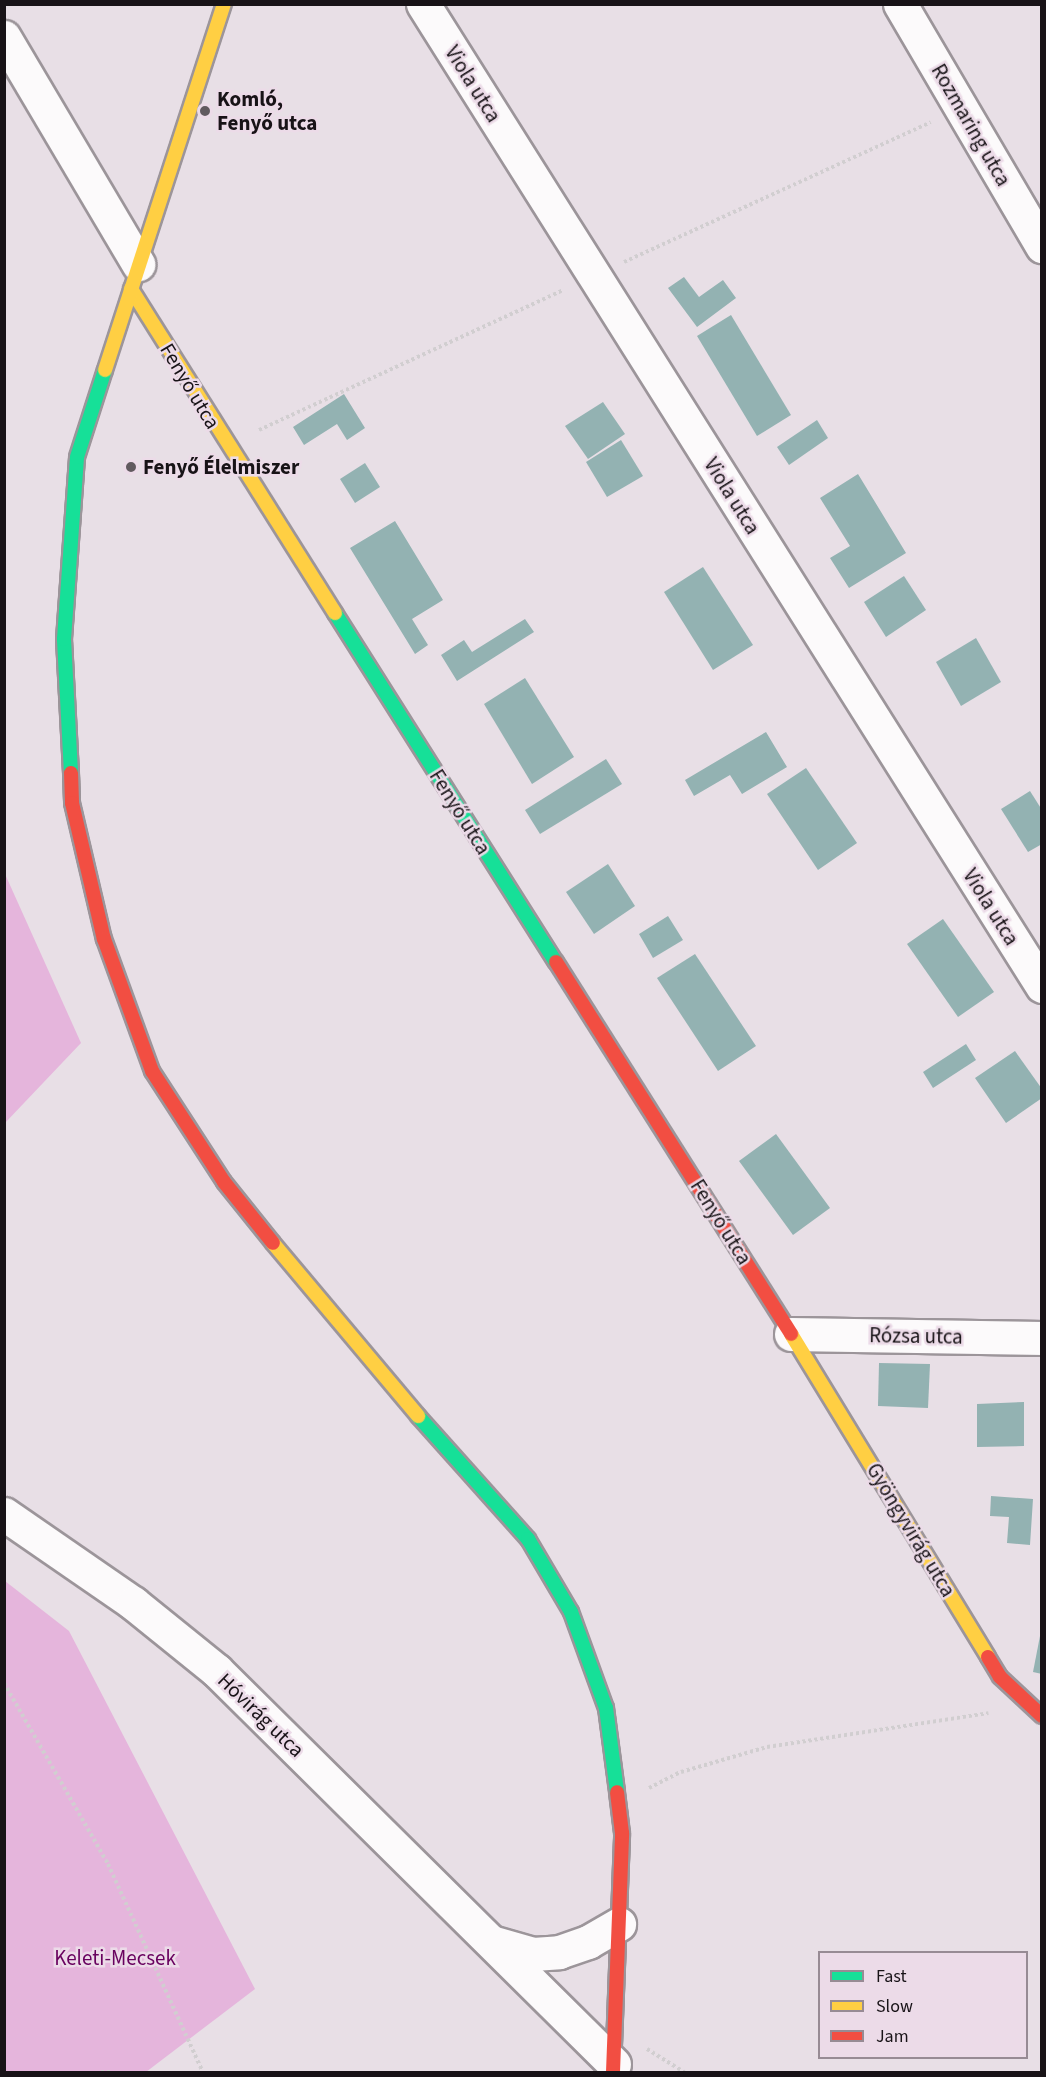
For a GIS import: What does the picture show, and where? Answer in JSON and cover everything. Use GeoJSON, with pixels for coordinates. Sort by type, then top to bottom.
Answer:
{"type":"FeatureCollection","features":[{"type":"Feature","properties":{"kind":"street"},"geometry":{"type":"LineString","coordinates":[[224,4],[77,457],[64,639],[72,803],[104,939],[152,1071],[224,1182],[349,1338],[528,1539],[571,1612],[606,1708],[622,1833],[613,2068]]}},
{"type":"Feature","properties":{"kind":"street","name":"Viola utca"},"geometry":{"type":"LineString","coordinates":[[423,4],[1041,986]]}},
{"type":"Feature","properties":{"kind":"street","name":"Rozmaring utca"},"geometry":{"type":"LineString","coordinates":[[900,4],[1041,246]]}},
{"type":"Feature","properties":{"kind":"street","name":"Fenyő utca"},"geometry":{"type":"LineString","coordinates":[[4,37],[135,277],[791,1334]]}},
{"type":"Feature","properties":{"kind":"street","name":"Rózsa utca"},"geometry":{"type":"LineString","coordinates":[[791,1334],[1041,1338]]}},
{"type":"Feature","properties":{"kind":"street","name":"Gyöngyvirág utca"},"geometry":{"type":"LineString","coordinates":[[791,1334],[1000,1677],[1028,1707],[1041,1716]]}},
{"type":"Feature","properties":{"kind":"street","name":"Hóvirág utca"},"geometry":{"type":"LineString","coordinates":[[4,1514],[133,1603],[216,1670],[495,1943],[613,2068]]}},
{"type":"Feature","properties":{"kind":"street","name":"Hóvirág utca"},"geometry":{"type":"LineString","coordinates":[[495,1943],[533,1954],[559,1952],[588,1942],[619,1924]]}},
{"type":"Feature","properties":{"kind":"path"},"geometry":{"type":"LineString","coordinates":[[4,1683],[108,1863],[203,2073]]}},
{"type":"Feature","properties":{"kind":"path"},"geometry":{"type":"LineString","coordinates":[[619,1803],[681,1772],[767,1747],[1028,1707]]}},
{"type":"Feature","properties":{"kind":"path"},"geometry":{"type":"LineString","coordinates":[[101,2073],[112,2073]]}},
{"type":"Feature","properties":{"kind":"green space"},"geometry":{"type":"Polygon","coordinates":[[[5,874],[81,1043],[4,1123],[5,874]]]}},
{"type":"Feature","properties":{"kind":"green space","name":"Keleti-Mecsek"},"geometry":{"type":"Polygon","coordinates":[[[5,1581],[69,1631],[255,1989],[146,2072],[5,2072],[5,1581]]]}},
{"type":"Feature","properties":{"kind":"building"},"geometry":{"type":"Polygon","coordinates":[[[684,277],[699,297],[723,280],[736,298],[697,327],[668,288],[684,277]]]}},
{"type":"Feature","properties":{"kind":"building"},"geometry":{"type":"Polygon","coordinates":[[[731,315],[791,415],[757,436],[697,336],[731,315]]]}},
{"type":"Feature","properties":{"kind":"building"},"geometry":{"type":"Polygon","coordinates":[[[344,394],[365,428],[347,440],[337,424],[304,445],[293,427],[344,394]]]}},
{"type":"Feature","properties":{"kind":"building"},"geometry":{"type":"Polygon","coordinates":[[[603,402],[625,434],[588,459],[565,426],[603,402]]]}},
{"type":"Feature","properties":{"kind":"building"},"geometry":{"type":"Polygon","coordinates":[[[817,420],[828,438],[789,465],[777,447],[817,420]]]}},
{"type":"Feature","properties":{"kind":"building"},"geometry":{"type":"Polygon","coordinates":[[[621,440],[643,476],[607,497],[586,462],[621,440]]]}},
{"type":"Feature","properties":{"kind":"building"},"geometry":{"type":"Polygon","coordinates":[[[365,463],[380,487],[355,503],[340,479],[365,463]]]}},
{"type":"Feature","properties":{"kind":"building"},"geometry":{"type":"Polygon","coordinates":[[[858,474],[906,553],[849,588],[830,558],[850,546],[820,498],[858,474]]]}},
{"type":"Feature","properties":{"kind":"building"},"geometry":{"type":"Polygon","coordinates":[[[395,521],[443,600],[412,619],[428,645],[415,654],[350,548],[395,521]]]}},
{"type":"Feature","properties":{"kind":"building"},"geometry":{"type":"Polygon","coordinates":[[[703,567],[753,645],[713,670],[664,592],[703,567]]]}},
{"type":"Feature","properties":{"kind":"building"},"geometry":{"type":"Polygon","coordinates":[[[904,576],[926,610],[886,637],[864,602],[904,576]]]}},
{"type":"Feature","properties":{"kind":"building"},"geometry":{"type":"Polygon","coordinates":[[[525,619],[534,632],[457,681],[441,655],[464,640],[472,652],[525,619]]]}},
{"type":"Feature","properties":{"kind":"building"},"geometry":{"type":"Polygon","coordinates":[[[976,638],[1001,682],[961,706],[936,662],[976,638]]]}},
{"type":"Feature","properties":{"kind":"building"},"geometry":{"type":"Polygon","coordinates":[[[525,678],[574,757],[532,784],[484,704],[525,678]]]}},
{"type":"Feature","properties":{"kind":"building"},"geometry":{"type":"Polygon","coordinates":[[[766,732],[787,767],[742,794],[730,775],[694,796],[685,780],[766,732]]]}},
{"type":"Feature","properties":{"kind":"building"},"geometry":{"type":"Polygon","coordinates":[[[606,759],[622,784],[540,834],[525,810],[606,759]]]}},
{"type":"Feature","properties":{"kind":"building"},"geometry":{"type":"Polygon","coordinates":[[[806,768],[857,843],[818,870],[767,794],[806,768]]]}},
{"type":"Feature","properties":{"kind":"building"},"geometry":{"type":"Polygon","coordinates":[[[1030,791],[1042,810],[1042,844],[1028,852],[1001,809],[1030,791]]]}},
{"type":"Feature","properties":{"kind":"building"},"geometry":{"type":"Polygon","coordinates":[[[608,864],[635,906],[594,934],[566,892],[608,864]]]}},
{"type":"Feature","properties":{"kind":"building"},"geometry":{"type":"Polygon","coordinates":[[[668,916],[683,940],[653,958],[639,934],[668,916]]]}},
{"type":"Feature","properties":{"kind":"building"},"geometry":{"type":"Polygon","coordinates":[[[943,919],[994,992],[958,1017],[907,944],[943,919]]]}},
{"type":"Feature","properties":{"kind":"building"},"geometry":{"type":"Polygon","coordinates":[[[695,954],[756,1046],[718,1071],[657,978],[695,954]]]}},
{"type":"Feature","properties":{"kind":"building"},"geometry":{"type":"Polygon","coordinates":[[[966,1044],[976,1060],[933,1088],[923,1072],[966,1044]]]}},
{"type":"Feature","properties":{"kind":"building"},"geometry":{"type":"Polygon","coordinates":[[[1015,1051],[1042,1089],[1042,1098],[1006,1123],[975,1078],[1015,1051]]]}},
{"type":"Feature","properties":{"kind":"building"},"geometry":{"type":"Polygon","coordinates":[[[776,1134],[830,1208],[793,1235],[739,1161],[776,1134]]]}},
{"type":"Feature","properties":{"kind":"building"},"geometry":{"type":"Polygon","coordinates":[[[879,1363],[930,1364],[928,1408],[878,1406],[879,1363]]]}},
{"type":"Feature","properties":{"kind":"building"},"geometry":{"type":"Polygon","coordinates":[[[1024,1402],[1024,1446],[977,1447],[977,1404],[1024,1402]]]}},
{"type":"Feature","properties":{"kind":"building"},"geometry":{"type":"Polygon","coordinates":[[[991,1496],[1033,1499],[1030,1545],[1007,1543],[1009,1517],[990,1516],[991,1496]]]}},
{"type":"Feature","properties":{"kind":"building"},"geometry":{"type":"Polygon","coordinates":[[[1040,1636],[1042,1636],[1042,1674],[1033,1672],[1040,1636]]]}},
{"type":"Feature","properties":{"kind":"traffic: fast"},"geometry":{"type":"LineString","coordinates":[[71,773],[64,639],[77,457],[105,370]]}},
{"type":"Feature","properties":{"kind":"traffic: fast"},"geometry":{"type":"LineString","coordinates":[[335,613],[556,962]]}},
{"type":"Feature","properties":{"kind":"traffic: fast"},"geometry":{"type":"LineString","coordinates":[[418,1416],[528,1539],[571,1612],[606,1708],[617,1792]]}},
{"type":"Feature","properties":{"kind":"traffic: slow"},"geometry":{"type":"LineString","coordinates":[[105,370],[224,4]]}},
{"type":"Feature","properties":{"kind":"traffic: slow"},"geometry":{"type":"LineString","coordinates":[[131,289],[335,613]]}},
{"type":"Feature","properties":{"kind":"traffic: slow"},"geometry":{"type":"LineString","coordinates":[[273,1243],[418,1416]]}},
{"type":"Feature","properties":{"kind":"traffic: slow"},"geometry":{"type":"LineString","coordinates":[[791,1334],[988,1657]]}},
{"type":"Feature","properties":{"kind":"traffic: jam"},"geometry":{"type":"LineString","coordinates":[[71,773],[72,803],[104,939],[152,1071],[224,1182],[273,1243]]}},
{"type":"Feature","properties":{"kind":"traffic: jam"},"geometry":{"type":"LineString","coordinates":[[556,962],[791,1334]]}},
{"type":"Feature","properties":{"kind":"traffic: jam"},"geometry":{"type":"LineString","coordinates":[[988,1657],[1000,1677],[1042,1716]]}},
{"type":"Feature","properties":{"kind":"traffic: jam"},"geometry":{"type":"LineString","coordinates":[[613,2072],[622,1833],[617,1792]]}},
{"type":"Feature","properties":{"kind":"place","name":"Komló, Fenyő utca"},"geometry":{"type":"Point","coordinates":[205,111]}},
{"type":"Feature","properties":{"kind":"place","name":"Fenyő Élelmiszer"},"geometry":{"type":"Point","coordinates":[131,467]}}]}
